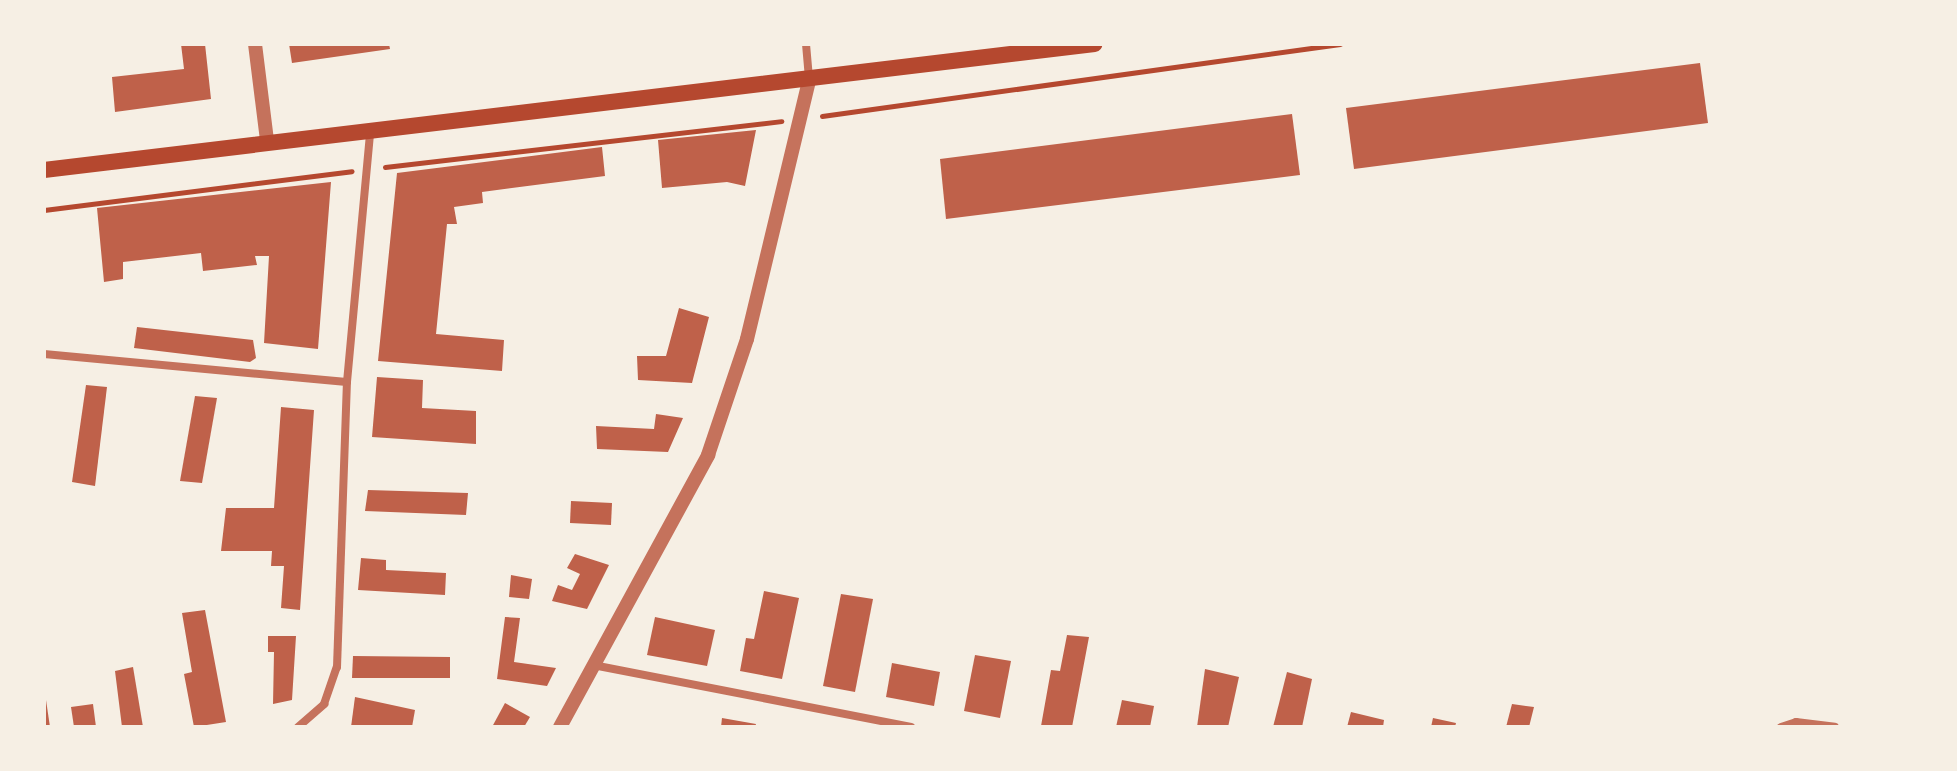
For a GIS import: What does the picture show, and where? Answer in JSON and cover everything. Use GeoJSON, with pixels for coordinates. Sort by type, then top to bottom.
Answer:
{"type":"FeatureCollection","features":[{"type":"Feature","properties":{"kind":"main road"},"geometry":{"type":"LineString","coordinates":[[44,170],[1094,44]]}},
{"type":"Feature","properties":{"kind":"street"},"geometry":{"type":"LineString","coordinates":[[255,44],[267,141]]}},
{"type":"Feature","properties":{"kind":"street"},"geometry":{"type":"LineString","coordinates":[[560,727],[708,455],[747,339],[800,119],[809,80],[806,44]]}},
{"type":"Feature","properties":{"kind":"street"},"geometry":{"type":"LineString","coordinates":[[298,727],[324,704],[337,667],[347,382],[370,132]]}},
{"type":"Feature","properties":{"kind":"street"},"geometry":{"type":"LineString","coordinates":[[44,354],[347,382]]}},
{"type":"Feature","properties":{"kind":"street"},"geometry":{"type":"LineString","coordinates":[[593,665],[911,727]]}},
{"type":"Feature","properties":{"kind":"street"},"geometry":{"type":"LineString","coordinates":[[1781,727],[1796,722],[1835,727]]}},
{"type":"Feature","properties":{"kind":"path"},"geometry":{"type":"LineString","coordinates":[[44,210],[800,119],[1340,44]]}},
{"type":"Feature","properties":{"kind":"building"},"geometry":{"type":"Polygon","coordinates":[[[181,44],[205,44],[211,99],[115,112],[112,77],[184,69],[181,44]]]}},
{"type":"Feature","properties":{"kind":"building"},"geometry":{"type":"Polygon","coordinates":[[[289,44],[389,44],[390,49],[292,63],[289,44]]]}},
{"type":"Feature","properties":{"kind":"building"},"geometry":{"type":"Polygon","coordinates":[[[1700,63],[1708,123],[1354,169],[1346,108],[1700,63]]]}},
{"type":"Feature","properties":{"kind":"building"},"geometry":{"type":"Polygon","coordinates":[[[1292,114],[1300,175],[946,219],[940,159],[1292,114]]]}},
{"type":"Feature","properties":{"kind":"building"},"geometry":{"type":"Polygon","coordinates":[[[756,130],[745,186],[727,182],[662,188],[658,140],[756,130]]]}},
{"type":"Feature","properties":{"kind":"building"},"geometry":{"type":"Polygon","coordinates":[[[602,147],[605,176],[482,192],[483,203],[454,207],[457,224],[447,224],[436,334],[504,340],[502,371],[378,361],[397,173],[602,147]]]}},
{"type":"Feature","properties":{"kind":"building"},"geometry":{"type":"Polygon","coordinates":[[[331,182],[318,349],[264,343],[269,256],[255,256],[257,265],[203,271],[201,253],[123,262],[123,279],[104,282],[97,208],[331,182]]]}},
{"type":"Feature","properties":{"kind":"building"},"geometry":{"type":"Polygon","coordinates":[[[679,308],[709,317],[692,383],[638,380],[637,356],[666,356],[679,308]]]}},
{"type":"Feature","properties":{"kind":"building"},"geometry":{"type":"Polygon","coordinates":[[[137,327],[253,340],[256,358],[250,362],[134,348],[137,327]]]}},
{"type":"Feature","properties":{"kind":"building"},"geometry":{"type":"Polygon","coordinates":[[[377,377],[423,380],[422,408],[476,411],[476,444],[372,437],[377,377]]]}},
{"type":"Feature","properties":{"kind":"building"},"geometry":{"type":"Polygon","coordinates":[[[86,385],[107,387],[95,486],[72,482],[86,385]]]}},
{"type":"Feature","properties":{"kind":"building"},"geometry":{"type":"Polygon","coordinates":[[[195,396],[217,398],[202,483],[180,481],[195,396]]]}},
{"type":"Feature","properties":{"kind":"building"},"geometry":{"type":"Polygon","coordinates":[[[281,407],[314,410],[300,610],[281,608],[284,566],[271,566],[272,551],[221,551],[226,508],[274,508],[281,407]]]}},
{"type":"Feature","properties":{"kind":"building"},"geometry":{"type":"Polygon","coordinates":[[[656,414],[683,418],[668,452],[597,449],[596,426],[654,429],[656,414]]]}},
{"type":"Feature","properties":{"kind":"building"},"geometry":{"type":"Polygon","coordinates":[[[368,490],[468,493],[466,515],[365,511],[368,490]]]}},
{"type":"Feature","properties":{"kind":"building"},"geometry":{"type":"Polygon","coordinates":[[[571,501],[612,503],[611,525],[570,523],[571,501]]]}},
{"type":"Feature","properties":{"kind":"building"},"geometry":{"type":"Polygon","coordinates":[[[575,554],[609,565],[587,609],[552,601],[558,585],[572,590],[580,574],[567,568],[575,554]]]}},
{"type":"Feature","properties":{"kind":"building"},"geometry":{"type":"Polygon","coordinates":[[[361,558],[386,560],[386,570],[446,573],[445,595],[358,590],[361,558]]]}},
{"type":"Feature","properties":{"kind":"building"},"geometry":{"type":"Polygon","coordinates":[[[511,575],[532,579],[529,599],[509,597],[511,575]]]}},
{"type":"Feature","properties":{"kind":"building"},"geometry":{"type":"Polygon","coordinates":[[[764,591],[799,598],[782,679],[740,671],[746,638],[754,639],[764,591]]]}},
{"type":"Feature","properties":{"kind":"building"},"geometry":{"type":"Polygon","coordinates":[[[841,594],[873,599],[855,692],[823,686],[841,594]]]}},
{"type":"Feature","properties":{"kind":"building"},"geometry":{"type":"Polygon","coordinates":[[[205,610],[226,722],[194,727],[184,674],[192,672],[182,613],[205,610]]]}},
{"type":"Feature","properties":{"kind":"building"},"geometry":{"type":"Polygon","coordinates":[[[505,617],[520,618],[514,662],[556,668],[547,686],[497,679],[505,617]]]}},
{"type":"Feature","properties":{"kind":"building"},"geometry":{"type":"Polygon","coordinates":[[[655,617],[715,630],[707,666],[647,655],[655,617]]]}},
{"type":"Feature","properties":{"kind":"building"},"geometry":{"type":"Polygon","coordinates":[[[1067,635],[1089,637],[1072,727],[1041,726],[1051,670],[1060,671],[1067,635]]]}},
{"type":"Feature","properties":{"kind":"building"},"geometry":{"type":"Polygon","coordinates":[[[268,636],[296,636],[292,700],[273,704],[274,652],[268,652],[268,636]]]}},
{"type":"Feature","properties":{"kind":"building"},"geometry":{"type":"Polygon","coordinates":[[[975,655],[1011,661],[1000,718],[964,711],[975,655]]]}},
{"type":"Feature","properties":{"kind":"building"},"geometry":{"type":"Polygon","coordinates":[[[353,656],[450,657],[450,678],[352,678],[353,656]]]}},
{"type":"Feature","properties":{"kind":"building"},"geometry":{"type":"Polygon","coordinates":[[[892,663],[940,672],[934,706],[886,697],[892,663]]]}},
{"type":"Feature","properties":{"kind":"building"},"geometry":{"type":"Polygon","coordinates":[[[133,667],[143,727],[122,727],[115,671],[133,667]]]}},
{"type":"Feature","properties":{"kind":"building"},"geometry":{"type":"Polygon","coordinates":[[[1205,669],[1239,677],[1228,727],[1197,727],[1205,669]]]}},
{"type":"Feature","properties":{"kind":"building"},"geometry":{"type":"Polygon","coordinates":[[[1287,672],[1312,679],[1302,727],[1273,727],[1287,672]]]}},
{"type":"Feature","properties":{"kind":"building"},"geometry":{"type":"Polygon","coordinates":[[[355,697],[415,710],[412,727],[351,727],[355,697]]]}},
{"type":"Feature","properties":{"kind":"building"},"geometry":{"type":"Polygon","coordinates":[[[46,700],[50,727],[44,727],[46,700]]]}},
{"type":"Feature","properties":{"kind":"building"},"geometry":{"type":"Polygon","coordinates":[[[1122,700],[1154,706],[1150,727],[1116,727],[1122,700]]]}},
{"type":"Feature","properties":{"kind":"building"},"geometry":{"type":"Polygon","coordinates":[[[505,703],[530,717],[524,727],[492,727],[505,703]]]}},
{"type":"Feature","properties":{"kind":"building"},"geometry":{"type":"Polygon","coordinates":[[[93,704],[96,727],[74,727],[71,707],[93,704]]]}},
{"type":"Feature","properties":{"kind":"building"},"geometry":{"type":"Polygon","coordinates":[[[1512,704],[1534,707],[1529,727],[1506,727],[1512,704]]]}},
{"type":"Feature","properties":{"kind":"building"},"geometry":{"type":"Polygon","coordinates":[[[1351,712],[1384,720],[1383,727],[1347,727],[1351,712]]]}},
{"type":"Feature","properties":{"kind":"building"},"geometry":{"type":"Polygon","coordinates":[[[722,718],[756,724],[755,727],[721,727],[722,718]]]}},
{"type":"Feature","properties":{"kind":"building"},"geometry":{"type":"Polygon","coordinates":[[[1433,718],[1456,723],[1455,727],[1431,727],[1433,718]]]}}]}
